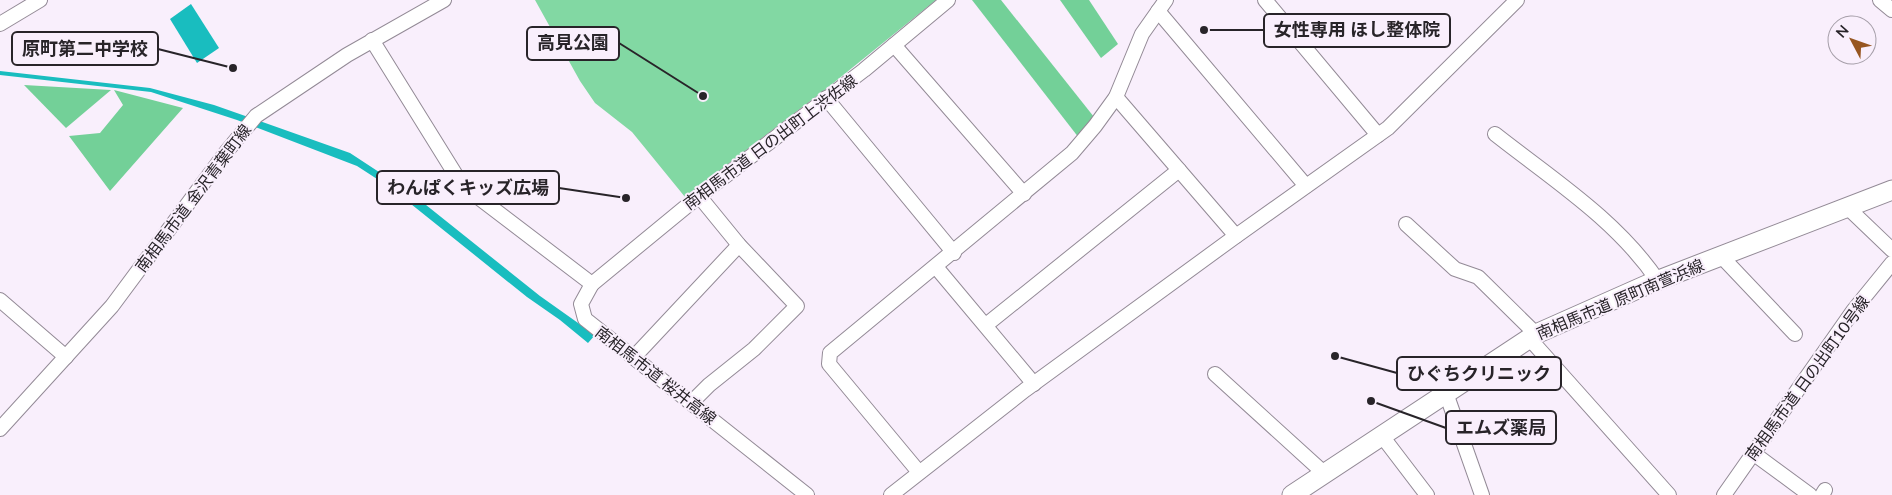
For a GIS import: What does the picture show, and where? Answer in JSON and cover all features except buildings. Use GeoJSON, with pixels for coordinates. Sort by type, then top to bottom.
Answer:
{"type":"FeatureCollection","features":[{"type":"Feature","properties":{"kind":"street"},"geometry":{"type":"LineString","coordinates":[[0,24],[40,0]]}},
{"type":"Feature","properties":{"kind":"street","name":"南相馬市道 金沢青葉町線"},"geometry":{"type":"LineString","coordinates":[[1,427],[112,306],[245,128],[256,116],[372,40],[444,0]]}},
{"type":"Feature","properties":{"kind":"street","name":"南相馬市道 日の出町上渋佐線"},"geometry":{"type":"LineString","coordinates":[[592,284],[699,196],[894,45],[947,0]]}},
{"type":"Feature","properties":{"kind":"street"},"geometry":{"type":"LineString","coordinates":[[1265,0],[1378,135]]}},
{"type":"Feature","properties":{"kind":"street"},"geometry":{"type":"LineString","coordinates":[[890,495],[918,471],[1034,384],[1236,236],[1388,128],[1517,0]]}},
{"type":"Feature","properties":{"kind":"street"},"geometry":{"type":"LineString","coordinates":[[1880,0],[1892,10]]}},
{"type":"Feature","properties":{"kind":"street"},"geometry":{"type":"LineString","coordinates":[[918,471],[829,364],[830,353],[1072,153],[1116,97],[1142,34],[1162,5],[1306,186]]}},
{"type":"Feature","properties":{"kind":"street"},"geometry":{"type":"LineString","coordinates":[[372,40],[462,185],[592,284]]}},
{"type":"Feature","properties":{"kind":"street"},"geometry":{"type":"LineString","coordinates":[[894,45],[1024,194]]}},
{"type":"Feature","properties":{"kind":"street"},"geometry":{"type":"LineString","coordinates":[[1116,97],[1236,236]]}},
{"type":"Feature","properties":{"kind":"street"},"geometry":{"type":"LineString","coordinates":[[826,98],[954,252]]}},
{"type":"Feature","properties":{"kind":"street"},"geometry":{"type":"LineString","coordinates":[[1495,134],[1618,232],[1643,258],[1658,281]]}},
{"type":"Feature","properties":{"kind":"street"},"geometry":{"type":"LineString","coordinates":[[986,325],[1179,170]]}},
{"type":"Feature","properties":{"kind":"street","name":"南相馬市道 原町南萱浜線"},"geometry":{"type":"LineString","coordinates":[[1292,495],[1532,336],[1578,313],[1846,206],[1892,190]]}},
{"type":"Feature","properties":{"kind":"street"},"geometry":{"type":"LineString","coordinates":[[691,403],[709,385],[754,349],[797,306],[738,245],[699,196]]}},
{"type":"Feature","properties":{"kind":"street"},"geometry":{"type":"LineString","coordinates":[[1846,206],[1892,250]]}},
{"type":"Feature","properties":{"kind":"street"},"geometry":{"type":"LineString","coordinates":[[1406,224],[1455,269],[1478,277],[1532,336],[1669,495]]}},
{"type":"Feature","properties":{"kind":"street"},"geometry":{"type":"LineString","coordinates":[[634,357],[738,245]]}},
{"type":"Feature","properties":{"kind":"street"},"geometry":{"type":"LineString","coordinates":[[1721,256],[1795,334]]}},
{"type":"Feature","properties":{"kind":"street","name":"南相馬市道 日の出町10号線"},"geometry":{"type":"LineString","coordinates":[[1724,495],[1853,310],[1892,263]]}},
{"type":"Feature","properties":{"kind":"street"},"geometry":{"type":"LineString","coordinates":[[936,267],[1034,384]]}},
{"type":"Feature","properties":{"kind":"street","name":"南相馬市道 桜井高線"},"geometry":{"type":"LineString","coordinates":[[592,284],[581,304],[585,319],[807,495]]}},
{"type":"Feature","properties":{"kind":"street"},"geometry":{"type":"LineString","coordinates":[[0,300],[66,358]]}},
{"type":"Feature","properties":{"kind":"street"},"geometry":{"type":"LineString","coordinates":[[1215,374],[1325,474]]}},
{"type":"Feature","properties":{"kind":"street"},"geometry":{"type":"LineString","coordinates":[[1446,394],[1482,495]]}},
{"type":"Feature","properties":{"kind":"street"},"geometry":{"type":"LineString","coordinates":[[1382,436],[1427,495]]}},
{"type":"Feature","properties":{"kind":"street"},"geometry":{"type":"LineString","coordinates":[[1753,452],[1810,495]]}},
{"type":"Feature","properties":{"kind":"green space"},"geometry":{"type":"Polygon","coordinates":[[[535,0],[936,0],[826,89],[685,197],[632,132],[595,103],[580,81],[535,0]]]}},
{"type":"Feature","properties":{"kind":"green space"},"geometry":{"type":"Polygon","coordinates":[[[972,0],[1001,0],[1094,117],[1079,138],[972,0]]]}},
{"type":"Feature","properties":{"kind":"green space"},"geometry":{"type":"Polygon","coordinates":[[[1060,0],[1089,0],[1118,44],[1101,58],[1060,0]]]}},
{"type":"Feature","properties":{"kind":"green space"},"geometry":{"type":"Polygon","coordinates":[[[24,85],[111,90],[66,128],[24,85]]]}},
{"type":"Feature","properties":{"kind":"green space"},"geometry":{"type":"Polygon","coordinates":[[[114,90],[183,108],[110,191],[69,136],[100,133],[123,105],[114,90]]]}},
{"type":"Feature","properties":{"kind":"water"},"geometry":{"type":"Polygon","coordinates":[[[191,4],[219,48],[197,63],[170,19],[191,4]]]}},
{"type":"Feature","properties":{"kind":"water"},"geometry":{"type":"Polygon","coordinates":[[[0,71],[150,88],[214,105],[350,153],[411,193],[540,296],[595,335],[588,343],[560,320],[527,297],[391,188],[357,166],[237,120],[151,92],[0,75],[0,71]]]}},
{"type":"Feature","properties":{"kind":"place","name":"女性専用 ほし整体院"},"geometry":{"type":"Point","coordinates":[1204,30]}},
{"type":"Feature","properties":{"kind":"place","name":"原町第二中学校"},"geometry":{"type":"Point","coordinates":[233,68]}},
{"type":"Feature","properties":{"kind":"place","name":"高見公園"},"geometry":{"type":"Point","coordinates":[703,96]}},
{"type":"Feature","properties":{"kind":"place","name":"わんぱくキッズ広場"},"geometry":{"type":"Point","coordinates":[626,198]}},
{"type":"Feature","properties":{"kind":"place","name":"ひぐちクリニック"},"geometry":{"type":"Point","coordinates":[1335,356]}},
{"type":"Feature","properties":{"kind":"place","name":"エムズ薬局"},"geometry":{"type":"Point","coordinates":[1371,401]}}]}
